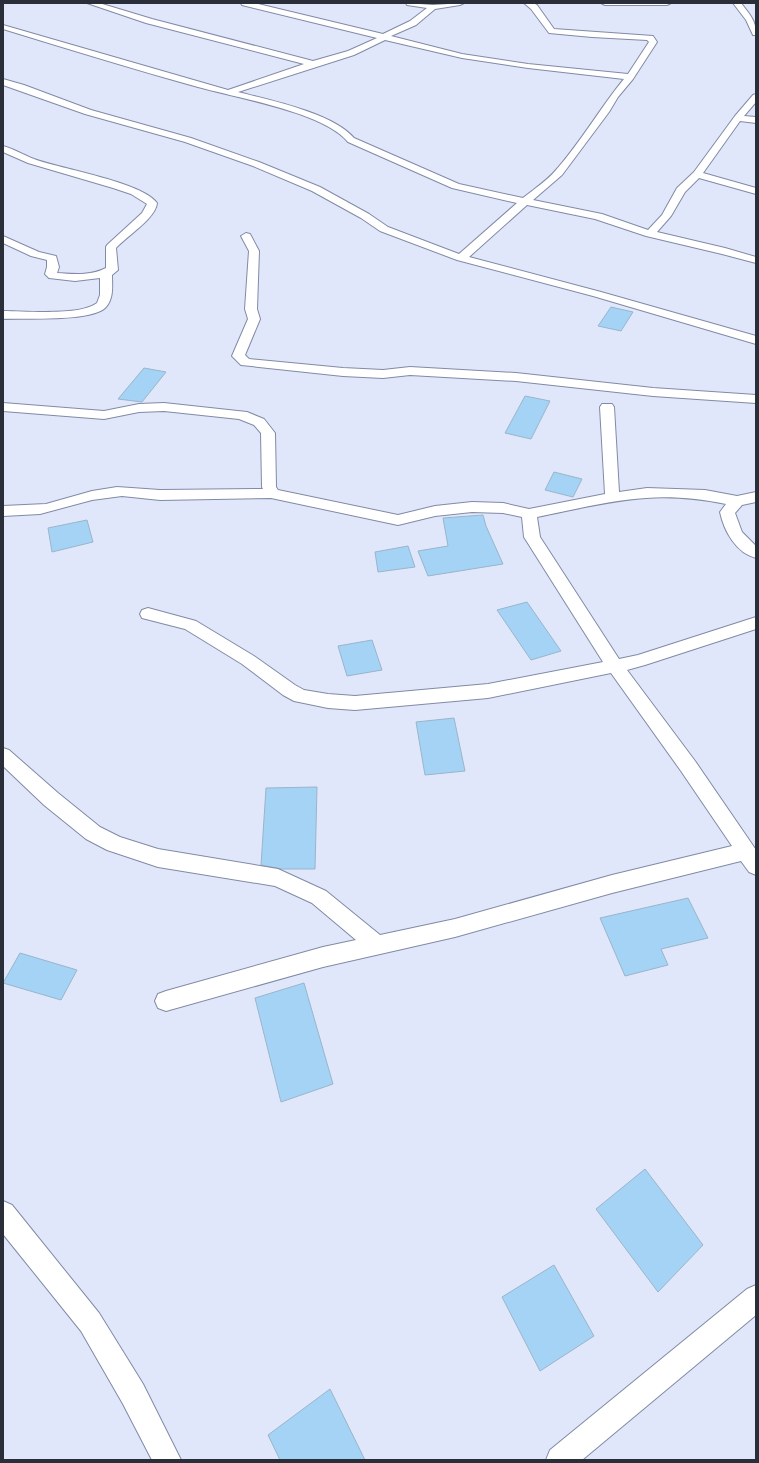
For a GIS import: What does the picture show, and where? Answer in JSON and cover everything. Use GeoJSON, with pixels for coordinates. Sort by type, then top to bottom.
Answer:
{"type":"FeatureCollection","features":[{"type":"Feature","properties":{"kind":"street"},"geometry":{"type":"LineString","coordinates":[[91,3],[149,21],[313,64]]}},
{"type":"Feature","properties":{"kind":"street"},"geometry":{"type":"LineString","coordinates":[[245,3],[462,56],[630,76]]}},
{"type":"Feature","properties":{"kind":"street"},"geometry":{"type":"LineString","coordinates":[[410,3],[433,7],[460,3]]}},
{"type":"Feature","properties":{"kind":"street"},"geometry":{"type":"LineString","coordinates":[[461,258],[559,173],[606,110],[653,40],[643,36],[592,35],[552,31],[534,7],[528,3]]}},
{"type":"Feature","properties":{"kind":"street"},"geometry":{"type":"LineString","coordinates":[[605,3],[667,3]]}},
{"type":"Feature","properties":{"kind":"street"},"geometry":{"type":"LineString","coordinates":[[737,3],[750,20],[756,33]]}},
{"type":"Feature","properties":{"kind":"street"},"geometry":{"type":"LineString","coordinates":[[229,93],[313,64],[351,54],[385,38],[413,22],[433,7]]}},
{"type":"Feature","properties":{"kind":"street"},"geometry":{"type":"LineString","coordinates":[[3,27],[316,117],[331,124],[356,142],[456,186],[598,216],[650,234],[725,251],[756,260]]}},
{"type":"Feature","properties":{"kind":"street"},"geometry":{"type":"LineString","coordinates":[[3,82],[21,87],[88,112],[180,138],[256,164],[316,189],[365,216],[384,229],[461,258],[597,294],[756,340]]}},
{"type":"Feature","properties":{"kind":"street"},"geometry":{"type":"LineString","coordinates":[[650,234],[666,216],[681,190],[697,174],[738,118],[756,97]]}},
{"type":"Feature","properties":{"kind":"street"},"geometry":{"type":"LineString","coordinates":[[738,118],[756,120]]}},
{"type":"Feature","properties":{"kind":"street"},"geometry":{"type":"LineString","coordinates":[[3,149],[30,160],[98,179],[142,196],[150,200],[152,204],[151,210],[123,234],[111,247],[112,270],[106,274],[91,276],[53,276],[51,274],[53,267],[52,258],[35,254],[3,239]]}},
{"type":"Feature","properties":{"kind":"street"},"geometry":{"type":"LineString","coordinates":[[697,174],[756,191]]}},
{"type":"Feature","properties":{"kind":"street"},"geometry":{"type":"LineString","coordinates":[[246,236],[254,251],[252,309],[254,319],[238,356],[245,362],[343,372],[383,374],[410,371],[516,377],[653,392],[756,399]]}},
{"type":"Feature","properties":{"kind":"street"},"geometry":{"type":"LineString","coordinates":[[3,315],[80,313],[93,311],[100,307],[105,299],[106,274]]}},
{"type":"Feature","properties":{"kind":"street"},"geometry":{"type":"LineString","coordinates":[[3,407],[104,414],[140,408],[164,407],[242,415],[259,422],[268,433],[269,487],[273,493]]}},
{"type":"Feature","properties":{"kind":"street"},"geometry":{"type":"LineString","coordinates":[[607,407],[612,497]]}},
{"type":"Feature","properties":{"kind":"street"},"geometry":{"type":"LineString","coordinates":[[3,511],[50,507],[90,495],[119,492],[159,495],[197,494],[228,496],[273,493],[280,496],[398,520],[435,512],[472,507],[503,508],[529,514],[612,497],[647,493],[705,495],[737,501],[756,497]]}},
{"type":"Feature","properties":{"kind":"street"},"geometry":{"type":"LineString","coordinates":[[737,501],[727,512],[729,522],[737,537],[756,553]]}},
{"type":"Feature","properties":{"kind":"street"},"geometry":{"type":"LineString","coordinates":[[166,1001],[323,957],[455,928],[612,884],[751,859],[688,766],[614,665],[552,570],[532,537],[529,514]]}},
{"type":"Feature","properties":{"kind":"street"},"geometry":{"type":"LineString","coordinates":[[148,614],[190,625],[248,660],[289,690],[300,696],[328,702],[354,703],[488,691],[639,661],[756,623]]}},
{"type":"Feature","properties":{"kind":"street"},"geometry":{"type":"LineString","coordinates":[[3,755],[51,800],[93,833],[114,844],[158,858],[278,878],[319,897],[377,945]]}},
{"type":"Feature","properties":{"kind":"street"},"geometry":{"type":"LineString","coordinates":[[3,1214],[90,1322],[133,1394],[167,1460]]}},
{"type":"Feature","properties":{"kind":"street"},"geometry":{"type":"LineString","coordinates":[[560,1460],[756,1298]]}},
{"type":"Feature","properties":{"kind":"building"},"geometry":{"type":"Polygon","coordinates":[[[611,307],[633,312],[621,331],[598,326],[611,307]]]}},
{"type":"Feature","properties":{"kind":"building"},"geometry":{"type":"Polygon","coordinates":[[[144,368],[166,372],[142,402],[118,399],[144,368]]]}},
{"type":"Feature","properties":{"kind":"building"},"geometry":{"type":"Polygon","coordinates":[[[525,396],[550,401],[531,439],[505,433],[525,396]]]}},
{"type":"Feature","properties":{"kind":"building"},"geometry":{"type":"Polygon","coordinates":[[[554,472],[582,479],[573,497],[545,490],[554,472]]]}},
{"type":"Feature","properties":{"kind":"building"},"geometry":{"type":"Polygon","coordinates":[[[483,515],[486,526],[503,564],[428,576],[418,551],[448,546],[443,518],[483,515]]]}},
{"type":"Feature","properties":{"kind":"building"},"geometry":{"type":"Polygon","coordinates":[[[87,520],[93,542],[52,552],[48,528],[87,520]]]}},
{"type":"Feature","properties":{"kind":"building"},"geometry":{"type":"Polygon","coordinates":[[[408,546],[415,567],[378,572],[375,552],[408,546]]]}},
{"type":"Feature","properties":{"kind":"building"},"geometry":{"type":"Polygon","coordinates":[[[527,602],[561,651],[531,660],[497,610],[527,602]]]}},
{"type":"Feature","properties":{"kind":"building"},"geometry":{"type":"Polygon","coordinates":[[[372,640],[382,670],[347,676],[338,646],[372,640]]]}},
{"type":"Feature","properties":{"kind":"building"},"geometry":{"type":"Polygon","coordinates":[[[454,718],[465,771],[425,775],[416,722],[454,718]]]}},
{"type":"Feature","properties":{"kind":"building"},"geometry":{"type":"Polygon","coordinates":[[[317,787],[315,869],[282,869],[261,865],[266,788],[317,787]]]}},
{"type":"Feature","properties":{"kind":"building"},"geometry":{"type":"Polygon","coordinates":[[[688,898],[708,938],[661,949],[668,965],[625,976],[600,918],[688,898]]]}},
{"type":"Feature","properties":{"kind":"building"},"geometry":{"type":"Polygon","coordinates":[[[20,953],[77,970],[61,1000],[3,983],[20,953]]]}},
{"type":"Feature","properties":{"kind":"building"},"geometry":{"type":"Polygon","coordinates":[[[304,983],[333,1084],[281,1102],[255,998],[304,983]]]}},
{"type":"Feature","properties":{"kind":"building"},"geometry":{"type":"Polygon","coordinates":[[[645,1169],[703,1245],[658,1292],[596,1209],[645,1169]]]}},
{"type":"Feature","properties":{"kind":"building"},"geometry":{"type":"Polygon","coordinates":[[[554,1265],[594,1336],[540,1371],[502,1297],[554,1265]]]}},
{"type":"Feature","properties":{"kind":"building"},"geometry":{"type":"Polygon","coordinates":[[[330,1389],[365,1460],[280,1460],[268,1435],[330,1389]]]}}]}
